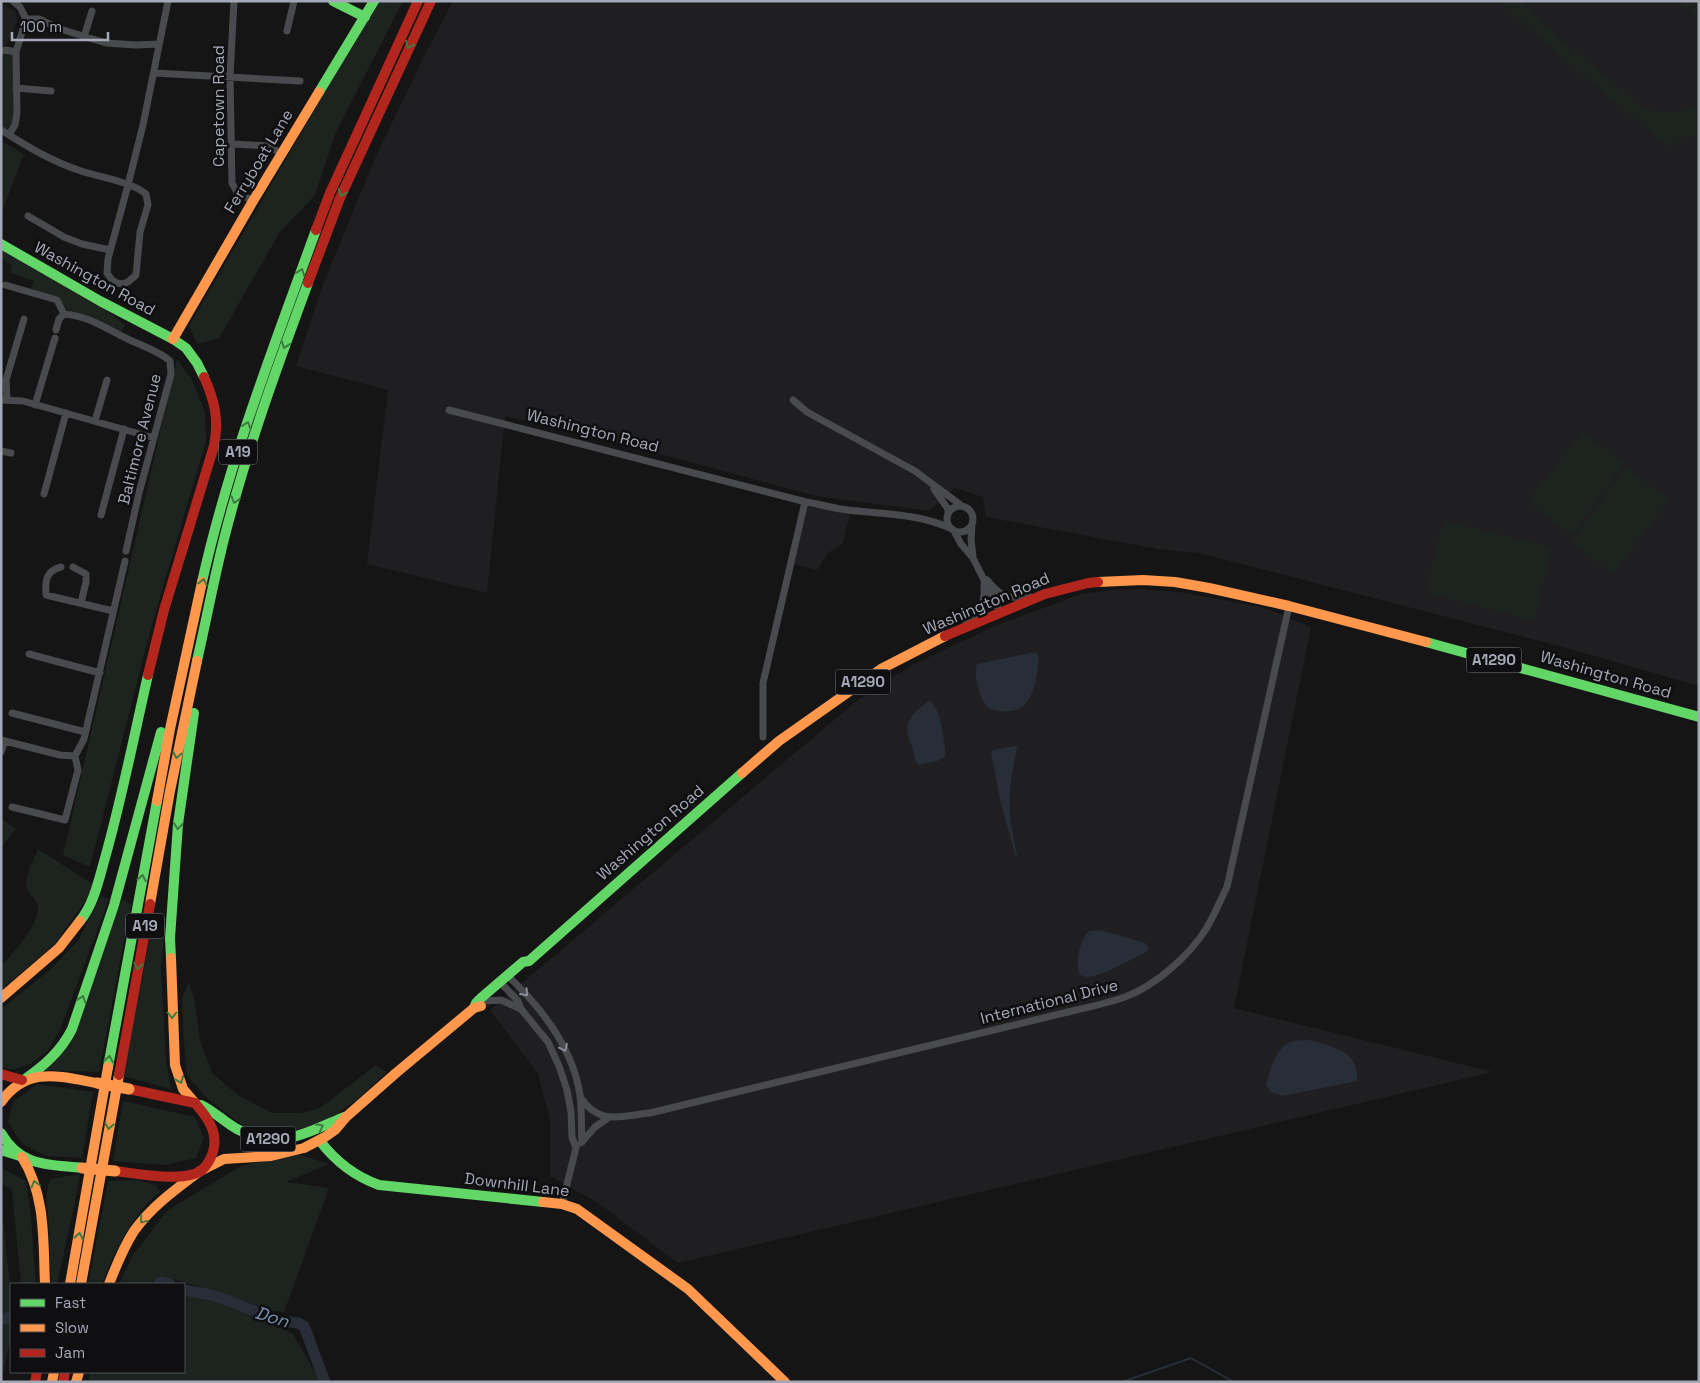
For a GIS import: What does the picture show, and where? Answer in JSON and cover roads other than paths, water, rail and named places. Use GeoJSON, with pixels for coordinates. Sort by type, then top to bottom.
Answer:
{"type":"FeatureCollection","features":[{"type":"Feature","properties":{"kind":"main road"},"geometry":{"type":"LineString","coordinates":[[333,1],[366,17]]}},
{"type":"Feature","properties":{"kind":"main road","name":"Ferryboat Lane"},"geometry":{"type":"LineString","coordinates":[[174,339],[253,201],[374,1]]}},
{"type":"Feature","properties":{"kind":"main road","name":"A19"},"geometry":{"type":"LineString","coordinates":[[70,1283],[170,729],[196,611],[230,474],[330,193],[418,1]]}},
{"type":"Feature","properties":{"kind":"main road","name":"A19"},"geometry":{"type":"LineString","coordinates":[[82,1283],[170,791],[216,570],[247,460],[277,368],[312,271],[340,198],[431,1]]}},
{"type":"Feature","properties":{"kind":"main road","name":"Washington Road"},"geometry":{"type":"LineString","coordinates":[[1,244],[100,301],[174,339],[186,348],[205,378],[213,397],[217,430],[214,446],[164,610],[101,876],[89,906],[77,926],[52,954],[1,998]]}},
{"type":"Feature","properties":{"kind":"main road"},"geometry":{"type":"LineString","coordinates":[[109,1283],[124,1249],[138,1226],[160,1202],[201,1171],[213,1153],[215,1136],[210,1122],[187,1095],[175,1065],[170,938],[178,824],[216,570]]}},
{"type":"Feature","properties":{"kind":"main road","name":"Washington Road"},"geometry":{"type":"LineString","coordinates":[[346,1117],[474,1008],[481,998],[527,967],[529,961],[779,741],[881,670],[958,630],[1045,594],[1088,583],[1143,580],[1175,582],[1289,606],[1503,662],[1699,717]]}},
{"type":"Feature","properties":{"kind":"main road"},"geometry":{"type":"LineString","coordinates":[[1,1102],[10,1090],[50,1061],[60,1050],[72,1029],[114,905],[180,660],[196,611]]}},
{"type":"Feature","properties":{"kind":"main road","name":"Washington Road"},"geometry":{"type":"LineString","coordinates":[[474,1008],[480,1007],[506,981]]}},
{"type":"Feature","properties":{"kind":"main road"},"geometry":{"type":"LineString","coordinates":[[1,1074],[24,1079]]}},
{"type":"Feature","properties":{"kind":"main road","name":"A1290"},"geometry":{"type":"LineString","coordinates":[[24,1079],[54,1077],[97,1083],[195,1103],[206,1107],[229,1124],[246,1133],[272,1139],[288,1139],[307,1134],[346,1117]]}},
{"type":"Feature","properties":{"kind":"main road","name":"A1290"},"geometry":{"type":"LineString","coordinates":[[21,1156],[36,1163],[178,1176],[201,1171],[224,1159],[271,1156],[304,1148],[335,1130],[346,1117]]}},
{"type":"Feature","properties":{"kind":"main road"},"geometry":{"type":"LineString","coordinates":[[1,1133],[10,1147],[21,1156],[33,1174],[37,1188],[41,1223],[44,1283]]}},
{"type":"Feature","properties":{"kind":"main road","name":"Downhill Lane"},"geometry":{"type":"LineString","coordinates":[[320,1140],[329,1154],[342,1167],[362,1179],[379,1185],[562,1204],[577,1209],[688,1289],[785,1382]]}},
{"type":"Feature","properties":{"kind":"main road"},"geometry":{"type":"LineString","coordinates":[[1,1150],[21,1156]]}},
{"type":"Feature","properties":{"kind":"street"},"geometry":{"type":"LineString","coordinates":[[9,135],[15,125],[17,113],[16,52],[26,19],[20,7],[13,1]]}},
{"type":"Feature","properties":{"kind":"street"},"geometry":{"type":"LineString","coordinates":[[1,130],[27,147],[58,162],[128,185],[140,189],[146,194],[148,205],[140,232],[136,275],[128,282],[123,284],[117,283],[107,273],[110,250],[128,185],[154,73],[168,1]]}},
{"type":"Feature","properties":{"kind":"street","name":"Capetown Road"},"geometry":{"type":"LineString","coordinates":[[234,1],[230,76],[232,183],[237,192],[253,201]]}},
{"type":"Feature","properties":{"kind":"street"},"geometry":{"type":"LineString","coordinates":[[287,31],[294,1]]}},
{"type":"Feature","properties":{"kind":"street"},"geometry":{"type":"LineString","coordinates":[[84,37],[92,11]]}},
{"type":"Feature","properties":{"kind":"street"},"geometry":{"type":"LineString","coordinates":[[26,19],[39,19],[60,29],[106,43],[159,44]]}},
{"type":"Feature","properties":{"kind":"street"},"geometry":{"type":"LineString","coordinates":[[1,51],[16,52]]}},
{"type":"Feature","properties":{"kind":"street"},"geometry":{"type":"LineString","coordinates":[[154,73],[300,81]]}},
{"type":"Feature","properties":{"kind":"street"},"geometry":{"type":"LineString","coordinates":[[16,88],[51,91]]}},
{"type":"Feature","properties":{"kind":"street"},"geometry":{"type":"LineString","coordinates":[[232,144],[270,146],[282,154]]}},
{"type":"Feature","properties":{"kind":"street"},"geometry":{"type":"LineString","coordinates":[[28,216],[64,237],[82,244],[110,250]]}},
{"type":"Feature","properties":{"kind":"street"},"geometry":{"type":"LineString","coordinates":[[4,285],[57,300],[64,314],[59,319],[56,330]]}},
{"type":"Feature","properties":{"kind":"street","name":"Baltimore Avenue"},"geometry":{"type":"LineString","coordinates":[[64,314],[85,318],[164,355],[170,361],[171,374],[126,551]]}},
{"type":"Feature","properties":{"kind":"street"},"geometry":{"type":"LineString","coordinates":[[24,319],[6,380],[4,400],[23,401],[154,438]]}},
{"type":"Feature","properties":{"kind":"street"},"geometry":{"type":"LineString","coordinates":[[35,405],[55,338]]}},
{"type":"Feature","properties":{"kind":"street"},"geometry":{"type":"LineString","coordinates":[[95,421],[106,380]]}},
{"type":"Feature","properties":{"kind":"street"},"geometry":{"type":"LineString","coordinates":[[793,400],[807,412],[909,467],[973,514],[971,539],[973,558]]}},
{"type":"Feature","properties":{"kind":"street","name":"Washington Road"},"geometry":{"type":"LineString","coordinates":[[449,410],[805,502],[842,509],[935,521],[953,530]]}},
{"type":"Feature","properties":{"kind":"street"},"geometry":{"type":"LineString","coordinates":[[44,494],[66,413]]}},
{"type":"Feature","properties":{"kind":"street"},"geometry":{"type":"LineString","coordinates":[[101,515],[124,429]]}},
{"type":"Feature","properties":{"kind":"street"},"geometry":{"type":"LineString","coordinates":[[1,451],[11,454]]}},
{"type":"Feature","properties":{"kind":"street"},"geometry":{"type":"LineString","coordinates":[[930,483],[945,505],[948,523],[961,544],[973,558],[1000,612]]}},
{"type":"Feature","properties":{"kind":"street"},"geometry":{"type":"LineString","coordinates":[[763,737],[763,683],[805,502]]}},
{"type":"Feature","properties":{"kind":"street"},"geometry":{"type":"LineString","coordinates":[[935,521],[942,520],[954,508],[962,506]]}},
{"type":"Feature","properties":{"kind":"street"},"geometry":{"type":"LineString","coordinates":[[953,530],[962,532],[973,525]]}},
{"type":"Feature","properties":{"kind":"street"},"geometry":{"type":"LineString","coordinates":[[12,807],[65,820],[78,770],[75,756],[85,732],[125,561]]}},
{"type":"Feature","properties":{"kind":"street"},"geometry":{"type":"LineString","coordinates":[[61,567],[53,570],[48,576],[46,595],[113,611]]}},
{"type":"Feature","properties":{"kind":"street"},"geometry":{"type":"LineString","coordinates":[[73,567],[86,574],[81,604]]}},
{"type":"Feature","properties":{"kind":"street"},"geometry":{"type":"LineString","coordinates":[[982,575],[997,591],[1007,597],[1016,598],[1045,594]]}},
{"type":"Feature","properties":{"kind":"street"},"geometry":{"type":"LineString","coordinates":[[958,630],[972,619],[982,607],[984,599],[982,575]]}},
{"type":"Feature","properties":{"kind":"street","name":"International Drive"},"geometry":{"type":"LineString","coordinates":[[576,1148],[601,1122],[608,1118],[650,1113],[1072,1011],[1126,997],[1149,985],[1176,963],[1206,929],[1227,887],[1289,606]]}},
{"type":"Feature","properties":{"kind":"street"},"geometry":{"type":"LineString","coordinates":[[28,654],[100,673]]}},
{"type":"Feature","properties":{"kind":"street"},"geometry":{"type":"LineString","coordinates":[[12,714],[85,732]]}},
{"type":"Feature","properties":{"kind":"street"},"geometry":{"type":"LineString","coordinates":[[1,752],[3,740],[60,755],[75,756]]}},
{"type":"Feature","properties":{"kind":"street"},"geometry":{"type":"LineString","coordinates":[[506,981],[521,1009],[555,1054],[567,1090],[572,1137],[576,1148],[562,1204]]}},
{"type":"Feature","properties":{"kind":"street"},"geometry":{"type":"LineString","coordinates":[[506,981],[545,1018],[560,1040],[571,1063],[580,1097],[582,1142]]}},
{"type":"Feature","properties":{"kind":"street"},"geometry":{"type":"LineString","coordinates":[[486,1001],[505,1001],[521,1009]]}},
{"type":"Feature","properties":{"kind":"street","name":"International Drive"},"geometry":{"type":"LineString","coordinates":[[580,1097],[589,1108],[599,1115],[608,1118]]}},
{"type":"Feature","properties":{"kind":"street","name":"International Drive"},"geometry":{"type":"LineString","coordinates":[[581,1121],[599,1115]]}},
{"type":"Feature","properties":{"kind":"street","name":"International Drive"},"geometry":{"type":"LineString","coordinates":[[571,1121],[601,1122]]}},
{"type":"Feature","properties":{"kind":"waterway","name":"Don"},"geometry":{"type":"LineString","coordinates":[[160,1282],[165,1283]]}},
{"type":"Feature","properties":{"kind":"waterway","name":"Don"},"geometry":{"type":"LineString","coordinates":[[185,1290],[212,1295],[276,1320],[298,1323],[304,1326],[325,1382]]}},
{"type":"Feature","properties":{"kind":"waterway","name":"Don"},"geometry":{"type":"LineString","coordinates":[[1,1320],[10,1316]]}},
{"type":"Feature","properties":{"kind":"waterway"},"geometry":{"type":"LineString","coordinates":[[1122,1382],[1191,1358],[1234,1382]]}}]}
